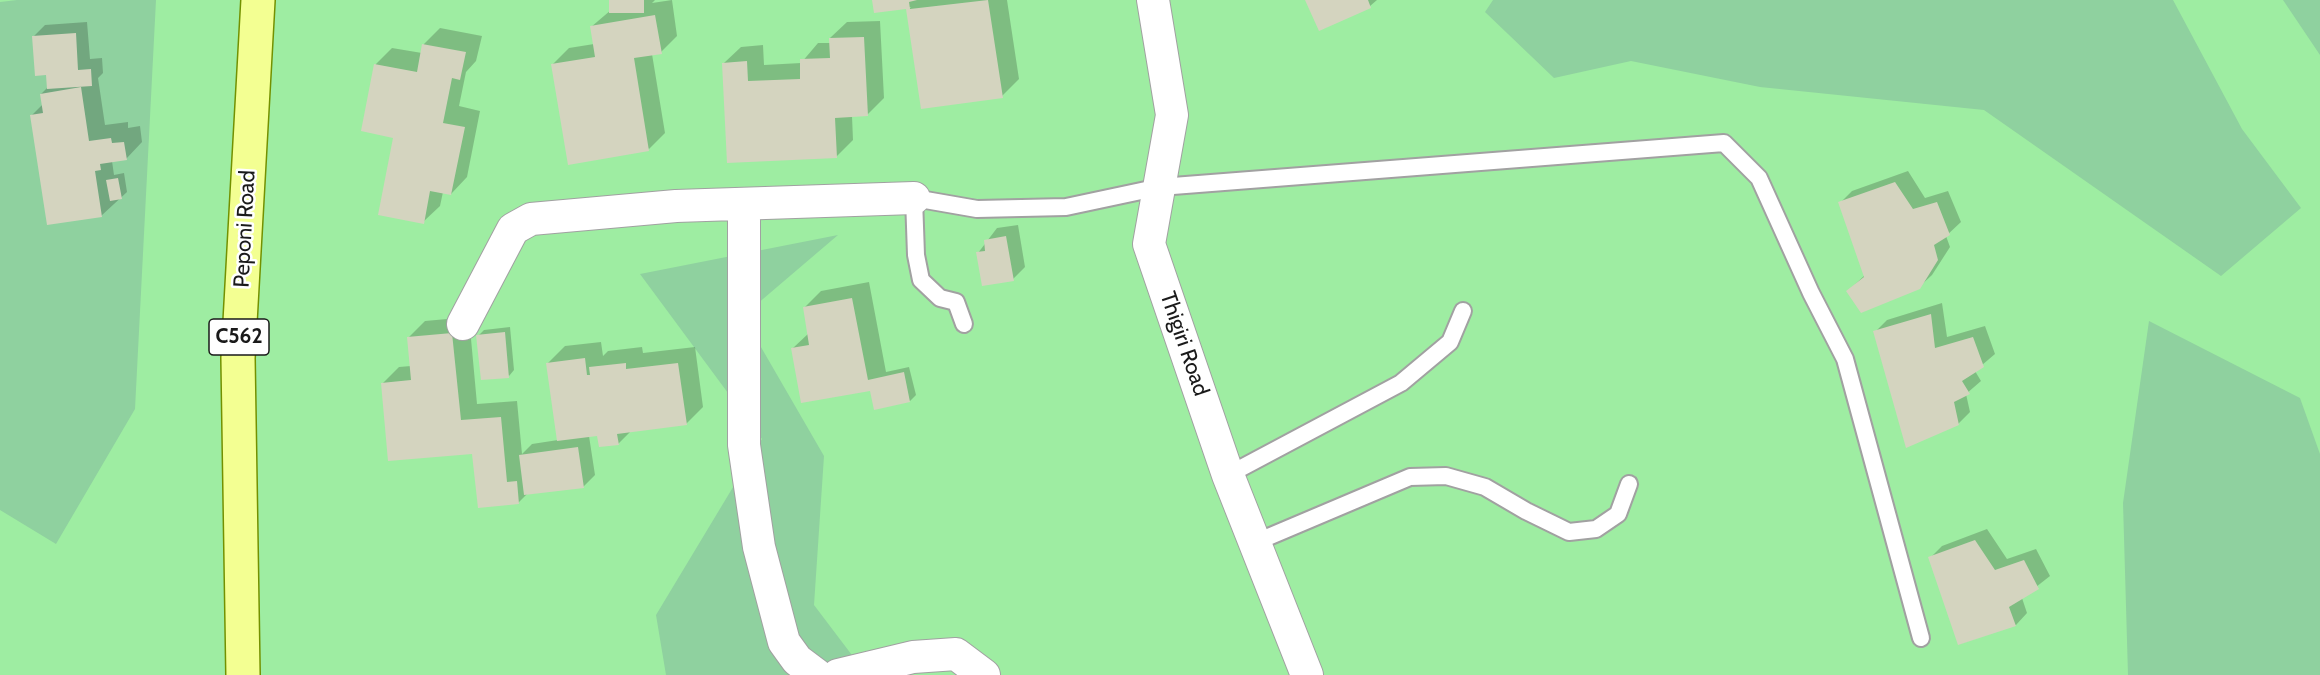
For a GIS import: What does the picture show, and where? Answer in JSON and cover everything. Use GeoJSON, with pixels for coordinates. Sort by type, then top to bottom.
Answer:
{"type":"FeatureCollection","features":[{"type":"Feature","properties":{"kind":"main road","name":"Peponi Road"},"geometry":{"type":"LineString","coordinates":[[243,675],[238,358],[258,0]]}},
{"type":"Feature","properties":{"kind":"street","name":"Thigiri Road"},"geometry":{"type":"LineString","coordinates":[[1153,0],[1172,115],[1149,243],[1228,475],[1307,675]]}},
{"type":"Feature","properties":{"kind":"street"},"geometry":{"type":"LineString","coordinates":[[463,324],[499,251],[513,230],[531,219],[676,206],[914,198]]}},
{"type":"Feature","properties":{"kind":"street"},"geometry":{"type":"LineString","coordinates":[[744,204],[744,445],[759,547],[784,642],[797,660],[817,675]]}},
{"type":"Feature","properties":{"kind":"street"},"geometry":{"type":"LineString","coordinates":[[838,675],[913,657],[956,654],[984,675]]}},
{"type":"Feature","properties":{"kind":"lane"},"geometry":{"type":"LineString","coordinates":[[964,324],[956,302],[940,298],[921,280],[916,255],[914,198],[977,209],[1066,207],[1160,188],[1724,143],[1759,178],[1811,293],[1845,359],[1921,638]]}},
{"type":"Feature","properties":{"kind":"lane"},"geometry":{"type":"LineString","coordinates":[[1228,475],[1401,383],[1450,342],[1463,311]]}},
{"type":"Feature","properties":{"kind":"lane"},"geometry":{"type":"LineString","coordinates":[[1254,543],[1410,477],[1446,476],[1485,487],[1569,532],[1596,529],[1618,514],[1629,484]]}},
{"type":"Feature","properties":{"kind":"green space"},"geometry":{"type":"Polygon","coordinates":[[[0,0],[2320,0],[2320,675],[0,675],[0,0]]]}},
{"type":"Feature","properties":{"kind":"green space"},"geometry":{"type":"Polygon","coordinates":[[[156,0],[135,409],[56,544],[0,510],[0,2],[156,0]]]}},
{"type":"Feature","properties":{"kind":"green space"},"geometry":{"type":"Polygon","coordinates":[[[1493,0],[2173,0],[2242,129],[2301,208],[2221,276],[1984,110],[1760,87],[1631,61],[1554,78],[1485,12],[1493,0]]]}},
{"type":"Feature","properties":{"kind":"green space"},"geometry":{"type":"Polygon","coordinates":[[[2283,0],[2320,0],[2320,55],[2283,0]]]}},
{"type":"Feature","properties":{"kind":"green space"},"geometry":{"type":"Polygon","coordinates":[[[838,235],[743,316],[824,456],[814,605],[867,675],[666,675],[656,615],[762,439],[640,274],[838,235]]]}},
{"type":"Feature","properties":{"kind":"green space"},"geometry":{"type":"Polygon","coordinates":[[[2149,321],[2300,398],[2320,454],[2320,675],[2128,675],[2123,503],[2149,321]]]}},
{"type":"Feature","properties":{"kind":"building"},"geometry":{"type":"Polygon","coordinates":[[[609,0],[644,0],[644,13],[609,13],[609,0]]]}},
{"type":"Feature","properties":{"kind":"building"},"geometry":{"type":"Polygon","coordinates":[[[872,0],[917,0],[909,2],[910,9],[988,0],[1003,98],[921,109],[906,9],[874,13],[872,0]]]}},
{"type":"Feature","properties":{"kind":"building"},"geometry":{"type":"Polygon","coordinates":[[[1305,0],[1368,0],[1371,8],[1319,31],[1305,0]]]}},
{"type":"Feature","properties":{"kind":"building"},"geometry":{"type":"Polygon","coordinates":[[[655,15],[662,54],[634,58],[649,151],[568,165],[551,64],[595,57],[590,26],[655,15]]]}},
{"type":"Feature","properties":{"kind":"building"},"geometry":{"type":"Polygon","coordinates":[[[76,33],[78,70],[91,69],[92,86],[47,89],[46,75],[35,76],[32,36],[76,33]]]}},
{"type":"Feature","properties":{"kind":"building"},"geometry":{"type":"Polygon","coordinates":[[[864,37],[868,116],[835,118],[837,158],[727,163],[722,63],[747,61],[748,81],[800,79],[800,59],[830,58],[829,38],[864,37]]]}},
{"type":"Feature","properties":{"kind":"building"},"geometry":{"type":"Polygon","coordinates":[[[422,44],[466,52],[460,80],[452,78],[443,123],[465,127],[451,195],[430,191],[424,224],[378,215],[393,138],[361,131],[374,64],[417,72],[422,44]]]}},
{"type":"Feature","properties":{"kind":"building"},"geometry":{"type":"Polygon","coordinates":[[[81,87],[89,141],[111,138],[112,143],[124,142],[127,160],[100,164],[101,170],[95,171],[102,217],[47,225],[30,115],[43,113],[40,94],[81,87]]]}},
{"type":"Feature","properties":{"kind":"building"},"geometry":{"type":"Polygon","coordinates":[[[118,178],[122,199],[110,201],[106,180],[118,178]]]}},
{"type":"Feature","properties":{"kind":"building"},"geometry":{"type":"Polygon","coordinates":[[[1895,182],[1913,209],[1937,202],[1950,235],[1934,245],[1938,260],[1920,289],[1861,313],[1846,291],[1864,277],[1838,202],[1895,182]]]}},
{"type":"Feature","properties":{"kind":"building"},"geometry":{"type":"Polygon","coordinates":[[[1006,236],[1014,281],[982,286],[976,252],[985,251],[984,240],[1006,236]]]}},
{"type":"Feature","properties":{"kind":"building"},"geometry":{"type":"Polygon","coordinates":[[[852,298],[868,380],[904,372],[910,402],[874,410],[870,391],[801,403],[791,348],[809,345],[803,307],[852,298]]]}},
{"type":"Feature","properties":{"kind":"building"},"geometry":{"type":"Polygon","coordinates":[[[1931,314],[1935,348],[1973,337],[1984,367],[1962,381],[1970,394],[1954,402],[1959,425],[1906,448],[1873,331],[1931,314]]]}},
{"type":"Feature","properties":{"kind":"building"},"geometry":{"type":"Polygon","coordinates":[[[505,332],[509,378],[481,380],[476,335],[505,332]]]}},
{"type":"Feature","properties":{"kind":"building"},"geometry":{"type":"Polygon","coordinates":[[[452,333],[461,420],[501,417],[507,482],[517,481],[519,504],[478,508],[472,454],[388,461],[381,383],[411,380],[407,337],[452,333]]]}},
{"type":"Feature","properties":{"kind":"building"},"geometry":{"type":"Polygon","coordinates":[[[585,358],[587,375],[590,375],[589,367],[626,363],[626,369],[678,363],[687,425],[617,434],[619,445],[599,447],[597,436],[557,441],[546,363],[585,358]]]}},
{"type":"Feature","properties":{"kind":"building"},"geometry":{"type":"Polygon","coordinates":[[[578,447],[584,488],[524,495],[519,455],[578,447]]]}},
{"type":"Feature","properties":{"kind":"building"},"geometry":{"type":"Polygon","coordinates":[[[1975,540],[1995,570],[2024,560],[2039,589],[2009,607],[2016,626],[1958,645],[1928,557],[1975,540]]]}}]}
